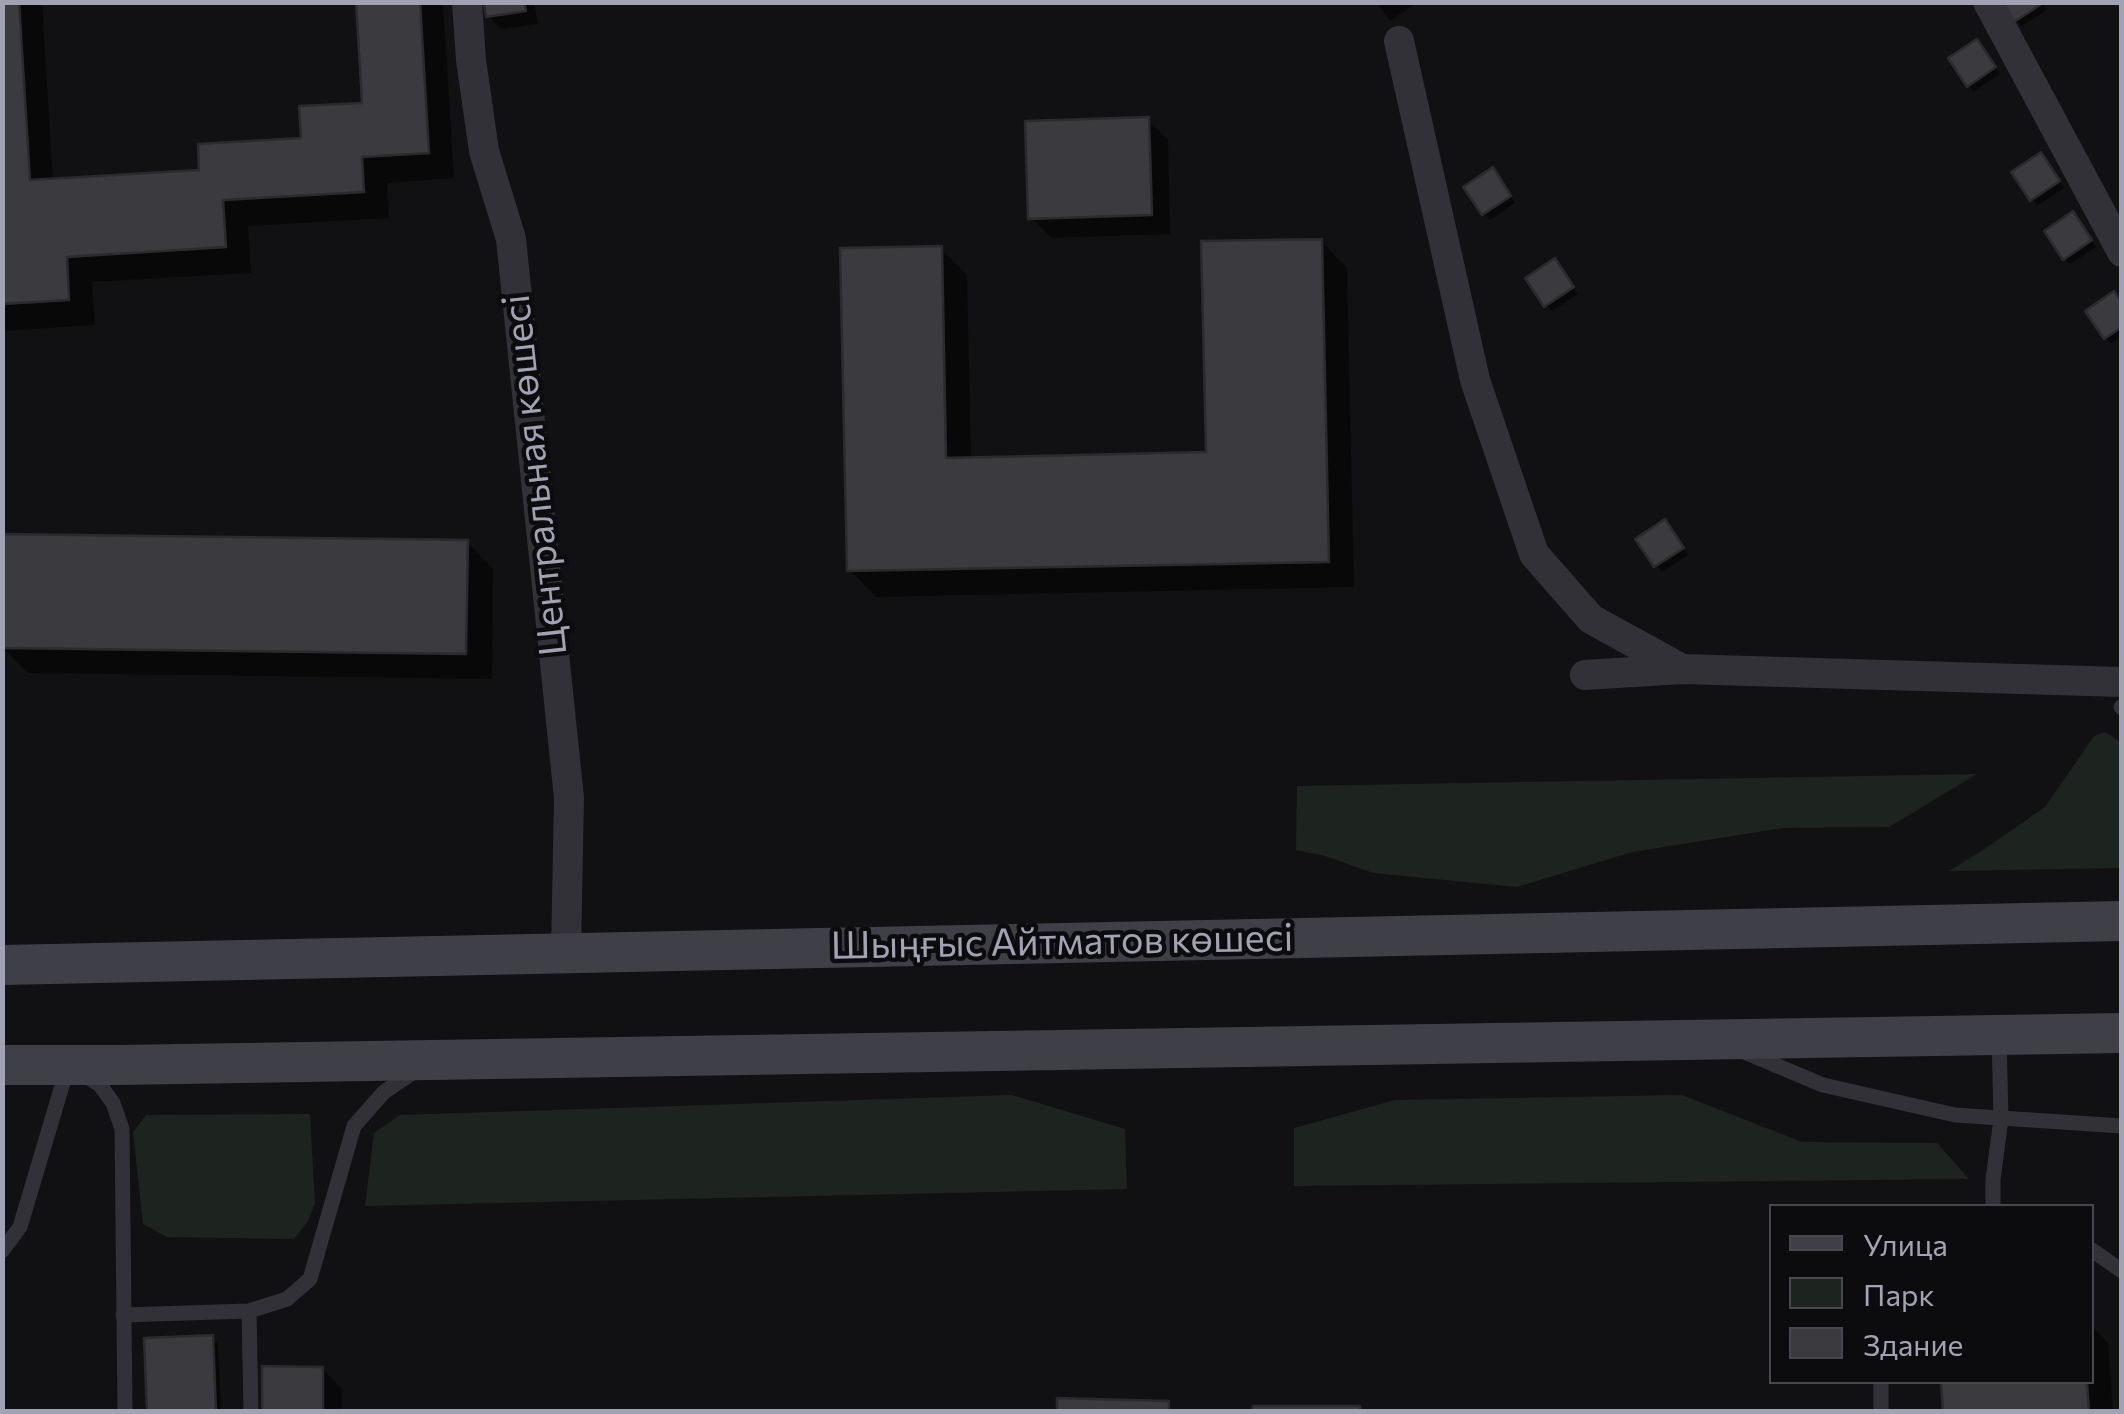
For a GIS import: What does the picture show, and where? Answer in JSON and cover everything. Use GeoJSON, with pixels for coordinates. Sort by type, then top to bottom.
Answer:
{"type":"FeatureCollection","features":[{"type":"Feature","properties":{"kind":"main road","name":"Шыңғыс Айтматов көшесі"},"geometry":{"type":"LineString","coordinates":[[2,964],[2122,920]]}},
{"type":"Feature","properties":{"kind":"main road"},"geometry":{"type":"LineString","coordinates":[[2,1065],[2122,1033]]}},
{"type":"Feature","properties":{"kind":"street","name":"Центральная көшесі"},"geometry":{"type":"LineString","coordinates":[[467,2],[470,60],[484,151],[510,239],[568,798],[566,951]]}},
{"type":"Feature","properties":{"kind":"street"},"geometry":{"type":"LineString","coordinates":[[1988,2],[2122,252]]}},
{"type":"Feature","properties":{"kind":"street"},"geometry":{"type":"LineString","coordinates":[[1400,41],[1475,380],[1534,554],[1591,619],[1682,669]]}},
{"type":"Feature","properties":{"kind":"street"},"geometry":{"type":"LineString","coordinates":[[1585,674],[1682,669],[2122,682]]}},
{"type":"Feature","properties":{"kind":"lane"},"geometry":{"type":"LineString","coordinates":[[1993,1204],[2001,1119],[2000,1035]]}},
{"type":"Feature","properties":{"kind":"lane"},"geometry":{"type":"LineString","coordinates":[[1715,1040],[1823,1085],[1955,1114],[2122,1126]]}},
{"type":"Feature","properties":{"kind":"lane"},"geometry":{"type":"LineString","coordinates":[[122,1315],[249,1312],[287,1299],[310,1280],[354,1126],[384,1092],[430,1060]]}},
{"type":"Feature","properties":{"kind":"lane"},"geometry":{"type":"LineString","coordinates":[[2,1252],[20,1226],[68,1065],[100,1085],[113,1102],[122,1129],[124,1412]]}},
{"type":"Feature","properties":{"kind":"lane"},"geometry":{"type":"LineString","coordinates":[[2094,1251],[2122,1270]]}},
{"type":"Feature","properties":{"kind":"lane"},"geometry":{"type":"LineString","coordinates":[[249,1312],[251,1412]]}},
{"type":"Feature","properties":{"kind":"lane"},"geometry":{"type":"LineString","coordinates":[[1881,1384],[1881,1412]]}},
{"type":"Feature","properties":{"kind":"green space"},"geometry":{"type":"Polygon","coordinates":[[[2105,732],[2121,742],[2121,868],[1949,871],[2045,807],[2094,736],[2105,732]]]}},
{"type":"Feature","properties":{"kind":"green space"},"geometry":{"type":"Polygon","coordinates":[[[1977,774],[1889,827],[1783,828],[1632,852],[1517,887],[1373,873],[1296,850],[1297,786],[1977,774]]]}},
{"type":"Feature","properties":{"kind":"green space"},"geometry":{"type":"Polygon","coordinates":[[[1012,1095],[1125,1129],[1127,1189],[365,1206],[374,1133],[400,1115],[1012,1095]]]}},
{"type":"Feature","properties":{"kind":"green space"},"geometry":{"type":"Polygon","coordinates":[[[1682,1095],[1802,1142],[1937,1143],[1969,1179],[1294,1186],[1294,1128],[1395,1100],[1682,1095]]]}},
{"type":"Feature","properties":{"kind":"green space"},"geometry":{"type":"Polygon","coordinates":[[[310,1114],[315,1203],[308,1221],[294,1239],[167,1237],[143,1224],[133,1132],[146,1115],[310,1114]]]}},
{"type":"Feature","properties":{"kind":"building"},"geometry":{"type":"Polygon","coordinates":[[[2,2],[19,2],[30,180],[199,170],[198,144],[301,138],[299,106],[362,103],[356,2],[420,2],[429,153],[362,157],[364,192],[223,200],[226,247],[67,257],[69,300],[2,304],[2,2]]]}},
{"type":"Feature","properties":{"kind":"building"},"geometry":{"type":"Polygon","coordinates":[[[484,2],[524,2],[526,11],[486,17],[484,2]]]}},
{"type":"Feature","properties":{"kind":"building"},"geometry":{"type":"Polygon","coordinates":[[[2001,2],[2043,2],[2043,3],[2014,22],[2001,2]]]}},
{"type":"Feature","properties":{"kind":"building"},"geometry":{"type":"Polygon","coordinates":[[[1977,39],[1996,67],[1967,87],[1948,58],[1977,39]]]}},
{"type":"Feature","properties":{"kind":"building"},"geometry":{"type":"Polygon","coordinates":[[[1149,117],[1152,215],[1028,219],[1025,121],[1149,117]]]}},
{"type":"Feature","properties":{"kind":"building"},"geometry":{"type":"Polygon","coordinates":[[[2041,152],[2060,181],[2030,201],[2011,172],[2041,152]]]}},
{"type":"Feature","properties":{"kind":"building"},"geometry":{"type":"Polygon","coordinates":[[[1493,167],[1511,196],[1482,215],[1463,187],[1493,167]]]}},
{"type":"Feature","properties":{"kind":"building"},"geometry":{"type":"Polygon","coordinates":[[[2073,211],[2092,240],[2063,260],[2044,231],[2073,211]]]}},
{"type":"Feature","properties":{"kind":"building"},"geometry":{"type":"Polygon","coordinates":[[[1322,239],[1329,562],[847,571],[840,248],[942,246],[946,458],[1206,452],[1201,241],[1322,239]]]}},
{"type":"Feature","properties":{"kind":"building"},"geometry":{"type":"Polygon","coordinates":[[[1555,258],[1574,287],[1544,307],[1525,278],[1555,258]]]}},
{"type":"Feature","properties":{"kind":"building"},"geometry":{"type":"Polygon","coordinates":[[[2114,291],[2122,303],[2122,327],[2104,339],[2085,311],[2114,291]]]}},
{"type":"Feature","properties":{"kind":"building"},"geometry":{"type":"Polygon","coordinates":[[[1665,519],[1684,548],[1654,567],[1635,539],[1665,519]]]}},
{"type":"Feature","properties":{"kind":"building"},"geometry":{"type":"Polygon","coordinates":[[[2,534],[468,540],[466,654],[2,648],[2,534]]]}},
{"type":"Feature","properties":{"kind":"building"},"geometry":{"type":"Polygon","coordinates":[[[213,1335],[216,1412],[147,1412],[144,1338],[213,1335]]]}},
{"type":"Feature","properties":{"kind":"building"},"geometry":{"type":"Polygon","coordinates":[[[262,1366],[323,1367],[323,1412],[262,1412],[262,1366]]]}},
{"type":"Feature","properties":{"kind":"building"},"geometry":{"type":"Polygon","coordinates":[[[1941,1384],[2087,1384],[2089,1412],[1943,1412],[1941,1384]]]}},
{"type":"Feature","properties":{"kind":"building"},"geometry":{"type":"Polygon","coordinates":[[[1057,1398],[1169,1401],[1169,1412],[1057,1412],[1057,1398]]]}},
{"type":"Feature","properties":{"kind":"building"},"geometry":{"type":"Polygon","coordinates":[[[1253,1406],[1360,1406],[1361,1412],[1252,1412],[1253,1406]]]}}]}
